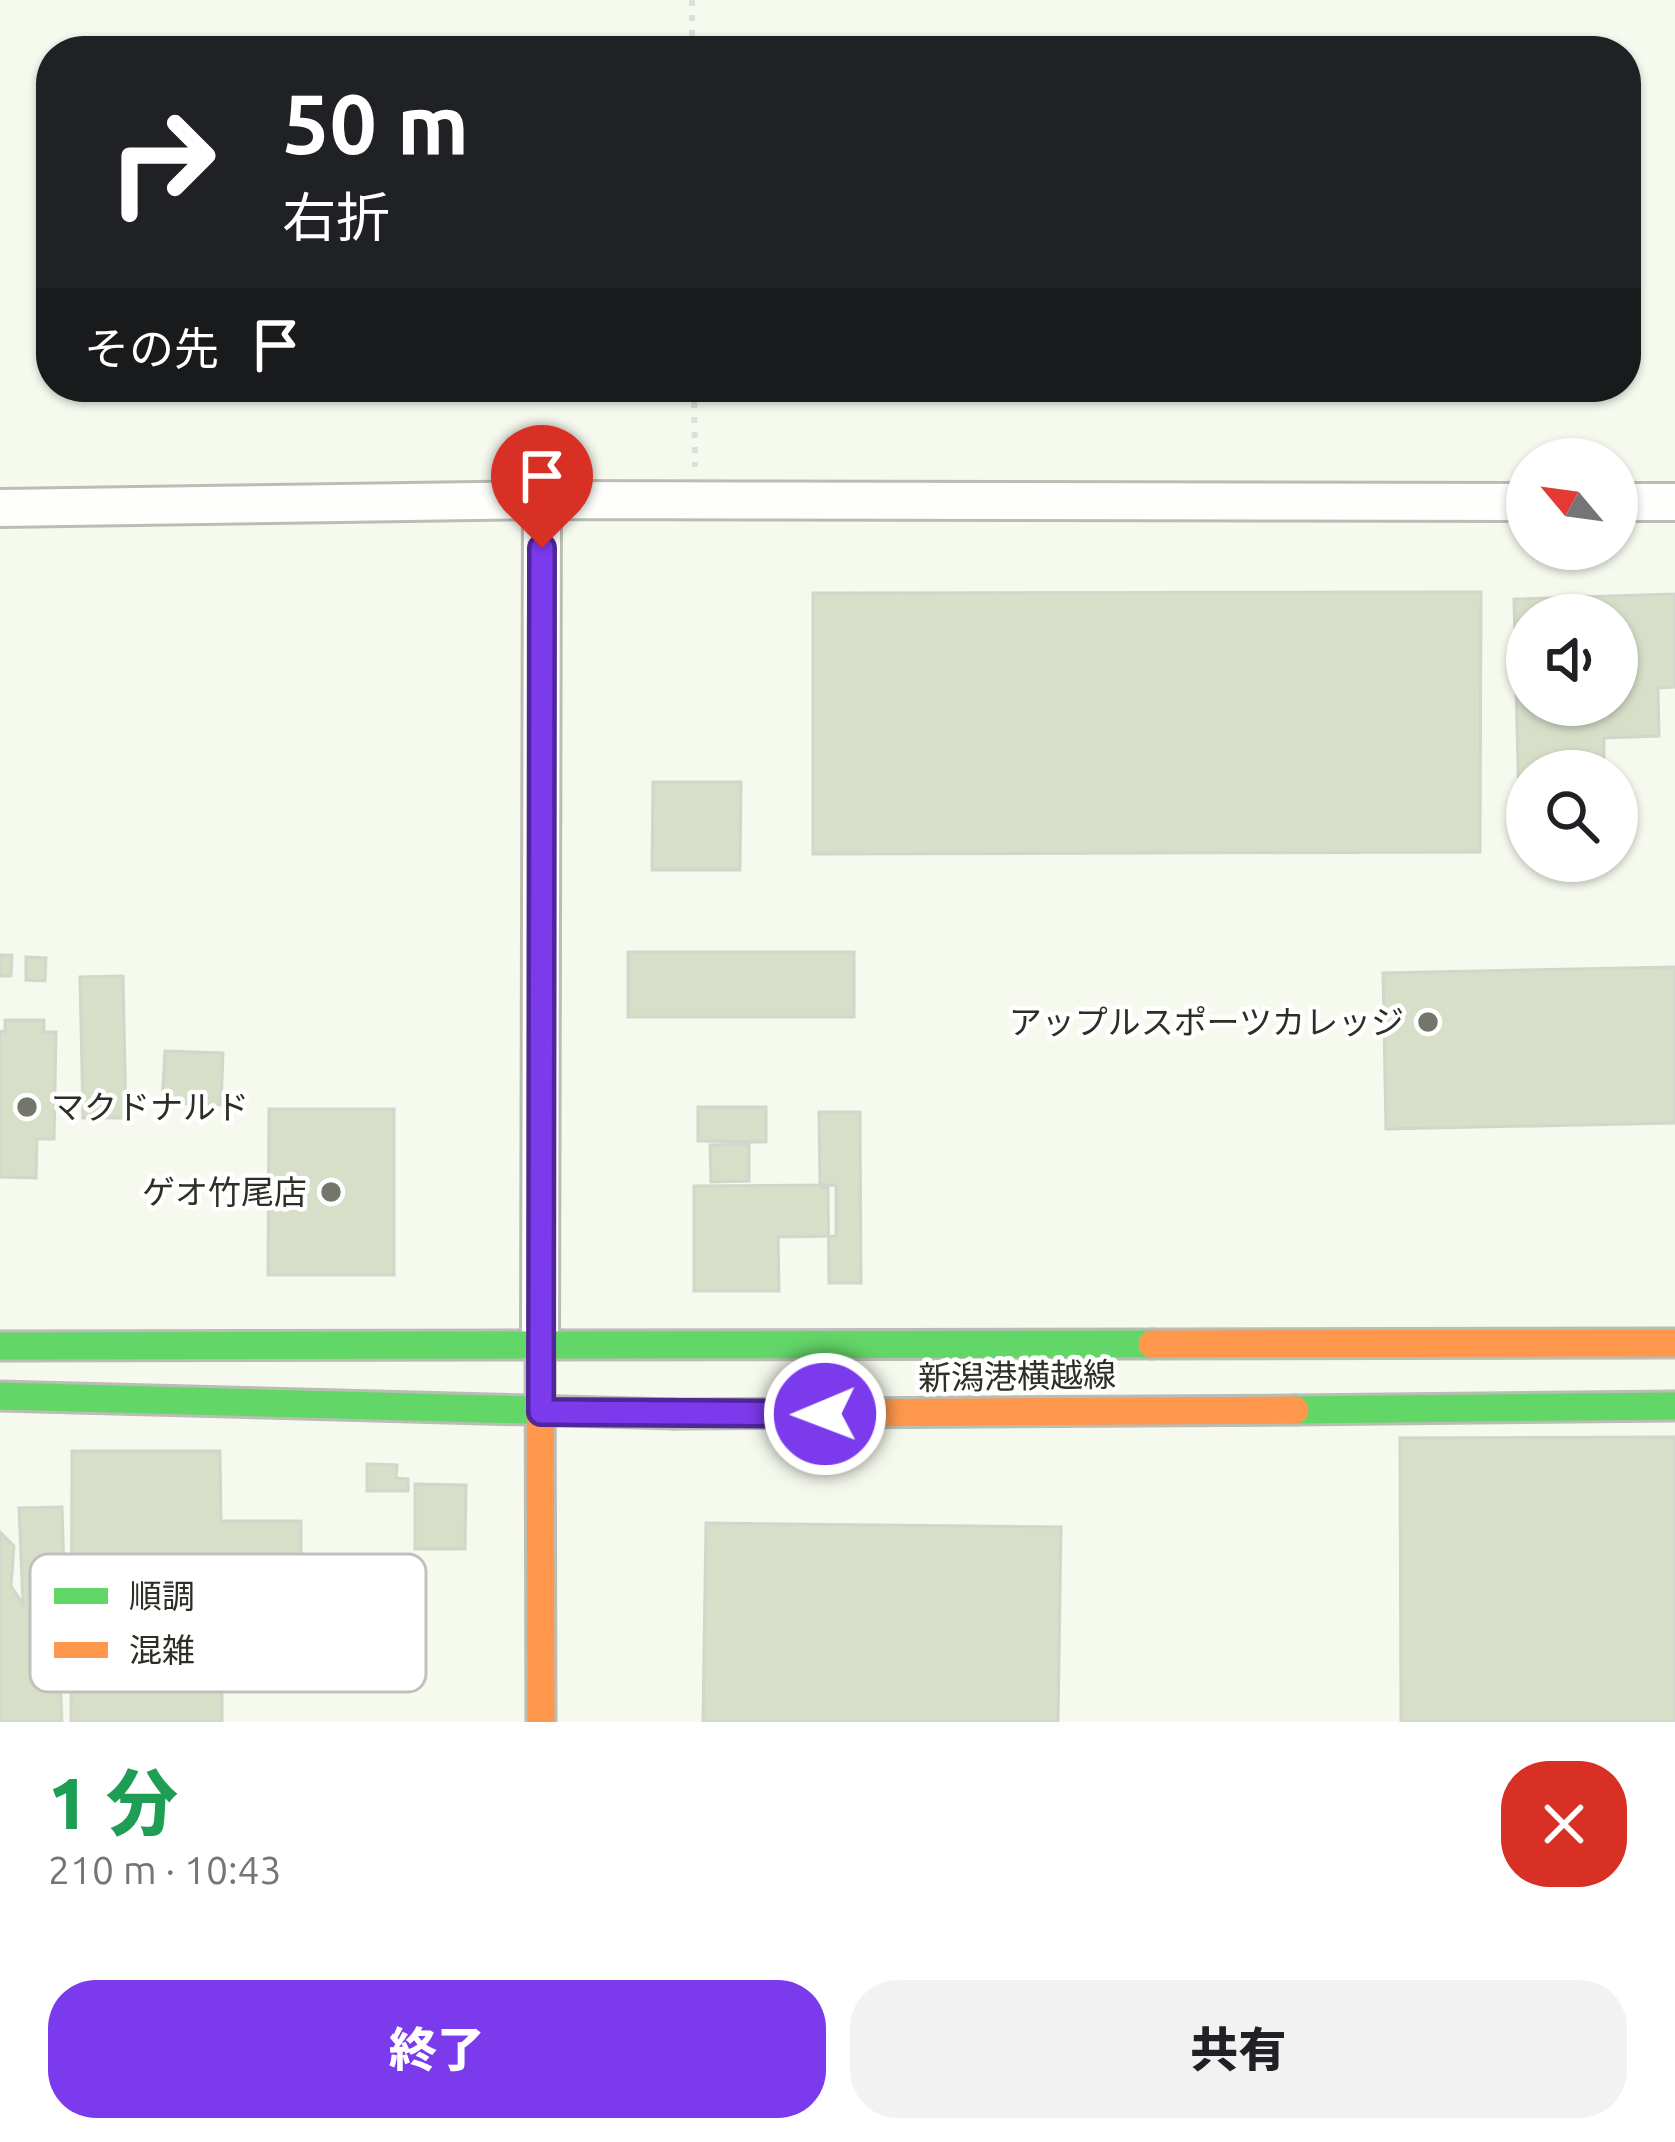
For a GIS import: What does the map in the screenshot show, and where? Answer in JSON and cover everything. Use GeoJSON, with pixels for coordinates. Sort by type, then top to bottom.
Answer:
{"type":"FeatureCollection","features":[{"type":"Feature","properties":{"kind":"main road","name":"新潟港横越線"},"geometry":{"type":"LineString","coordinates":[[0,1346],[1675,1343]]}},
{"type":"Feature","properties":{"kind":"main road"},"geometry":{"type":"LineString","coordinates":[[540,1346],[542,1722]]}},
{"type":"Feature","properties":{"kind":"main road","name":"新潟港横越線"},"geometry":{"type":"LineString","coordinates":[[0,1396],[754,1414],[1675,1406]]}},
{"type":"Feature","properties":{"kind":"street"},"geometry":{"type":"LineString","coordinates":[[540,1346],[542,500]]}},
{"type":"Feature","properties":{"kind":"street"},"geometry":{"type":"LineString","coordinates":[[0,508],[542,500],[1506,502]]}},
{"type":"Feature","properties":{"kind":"street"},"geometry":{"type":"LineString","coordinates":[[1638,502],[1675,502]]}},
{"type":"Feature","properties":{"kind":"path"},"geometry":{"type":"LineString","coordinates":[[692,0],[692,36]]}},
{"type":"Feature","properties":{"kind":"path"},"geometry":{"type":"LineString","coordinates":[[694,402],[695,500]]}},
{"type":"Feature","properties":{"kind":"building"},"geometry":{"type":"Polygon","coordinates":[[[1481,592],[1480,852],[813,854],[813,593],[1481,592]]]}},
{"type":"Feature","properties":{"kind":"building"},"geometry":{"type":"Polygon","coordinates":[[[1675,594],[1675,687],[1658,688],[1659,736],[1604,738],[1604,750],[1518,750],[1517,726],[1638,726],[1638,595],[1675,594]]]}},
{"type":"Feature","properties":{"kind":"building"},"geometry":{"type":"Polygon","coordinates":[[[653,782],[741,782],[740,870],[652,870],[653,782]]]}},
{"type":"Feature","properties":{"kind":"building"},"geometry":{"type":"Polygon","coordinates":[[[628,952],[854,952],[854,1017],[628,1017],[628,952]]]}},
{"type":"Feature","properties":{"kind":"building"},"geometry":{"type":"Polygon","coordinates":[[[0,955],[12,955],[11,976],[0,976],[0,955]]]}},
{"type":"Feature","properties":{"kind":"building"},"geometry":{"type":"Polygon","coordinates":[[[26,957],[46,958],[45,981],[26,980],[26,957]]]}},
{"type":"Feature","properties":{"kind":"building"},"geometry":{"type":"Polygon","coordinates":[[[1675,967],[1675,1123],[1386,1129],[1383,973],[1675,967]]]}},
{"type":"Feature","properties":{"kind":"building"},"geometry":{"type":"Polygon","coordinates":[[[123,976],[126,1118],[83,1118],[80,977],[123,976]]]}},
{"type":"Feature","properties":{"kind":"building","name":"マクドナルド"},"geometry":{"type":"Polygon","coordinates":[[[5,1020],[44,1020],[44,1032],[56,1032],[54,1139],[37,1139],[36,1178],[0,1177],[0,1031],[5,1032],[5,1020]]]}},
{"type":"Feature","properties":{"kind":"building"},"geometry":{"type":"Polygon","coordinates":[[[165,1051],[223,1053],[221,1105],[162,1103],[165,1051]]]}},
{"type":"Feature","properties":{"kind":"building"},"geometry":{"type":"Polygon","coordinates":[[[698,1107],[766,1107],[766,1142],[698,1141],[698,1107]]]}},
{"type":"Feature","properties":{"kind":"building","name":"ゲオ竹尾店"},"geometry":{"type":"Polygon","coordinates":[[[269,1109],[394,1109],[394,1275],[268,1275],[269,1109]]]}},
{"type":"Feature","properties":{"kind":"building"},"geometry":{"type":"Polygon","coordinates":[[[819,1112],[860,1112],[861,1283],[829,1283],[828,1188],[820,1188],[819,1112]]]}},
{"type":"Feature","properties":{"kind":"building"},"geometry":{"type":"Polygon","coordinates":[[[749,1144],[749,1181],[711,1182],[710,1145],[749,1144]]]}},
{"type":"Feature","properties":{"kind":"building"},"geometry":{"type":"Polygon","coordinates":[[[836,1185],[836,1236],[778,1237],[779,1291],[694,1291],[694,1186],[836,1185]]]}},
{"type":"Feature","properties":{"kind":"building"},"geometry":{"type":"Polygon","coordinates":[[[1675,1437],[1675,1722],[1401,1722],[1400,1438],[1675,1437]]]}},
{"type":"Feature","properties":{"kind":"building"},"geometry":{"type":"Polygon","coordinates":[[[72,1451],[220,1451],[221,1521],[301,1521],[301,1554],[72,1554],[72,1451]]]}},
{"type":"Feature","properties":{"kind":"building"},"geometry":{"type":"Polygon","coordinates":[[[367,1464],[397,1465],[396,1478],[408,1479],[408,1491],[367,1491],[367,1464]]]}},
{"type":"Feature","properties":{"kind":"building"},"geometry":{"type":"Polygon","coordinates":[[[415,1484],[466,1485],[465,1549],[415,1549],[415,1484]]]}},
{"type":"Feature","properties":{"kind":"building"},"geometry":{"type":"Polygon","coordinates":[[[62,1507],[63,1554],[30,1554],[30,1692],[61,1692],[62,1722],[0,1722],[0,1532],[14,1546],[11,1586],[23,1604],[19,1508],[62,1507]]]}},
{"type":"Feature","properties":{"kind":"building"},"geometry":{"type":"Polygon","coordinates":[[[706,1523],[1061,1527],[1058,1722],[703,1722],[706,1523]]]}},
{"type":"Feature","properties":{"kind":"building"},"geometry":{"type":"Polygon","coordinates":[[[71,1692],[222,1692],[222,1722],[71,1722],[71,1692]]]}},
{"type":"Feature","properties":{"kind":"traffic: fast"},"geometry":{"type":"LineString","coordinates":[[0,1346],[1152,1344]]}},
{"type":"Feature","properties":{"kind":"traffic: fast"},"geometry":{"type":"LineString","coordinates":[[0,1396],[674,1414]]}},
{"type":"Feature","properties":{"kind":"traffic: fast"},"geometry":{"type":"LineString","coordinates":[[1295,1410],[1675,1406]]}},
{"type":"Feature","properties":{"kind":"traffic: slow"},"geometry":{"type":"LineString","coordinates":[[1152,1344],[1675,1343]]}},
{"type":"Feature","properties":{"kind":"traffic: slow"},"geometry":{"type":"LineString","coordinates":[[540,1345],[541,1722]]}},
{"type":"Feature","properties":{"kind":"traffic: slow"},"geometry":{"type":"LineString","coordinates":[[674,1414],[1295,1410]]}},
{"type":"Feature","properties":{"kind":"place","name":"アップルスポーツカレッジ"},"geometry":{"type":"Point","coordinates":[1428,1022]}},
{"type":"Feature","properties":{"kind":"place","name":"マクドナルド"},"geometry":{"type":"Point","coordinates":[27,1107]}},
{"type":"Feature","properties":{"kind":"place","name":"ゲオ竹尾店"},"geometry":{"type":"Point","coordinates":[331,1192]}},
{"type":"Feature","properties":{"kind":"route"},"geometry":{"type":"LineString","coordinates":[[542,548],[541,1412],[825,1414]]}}]}
